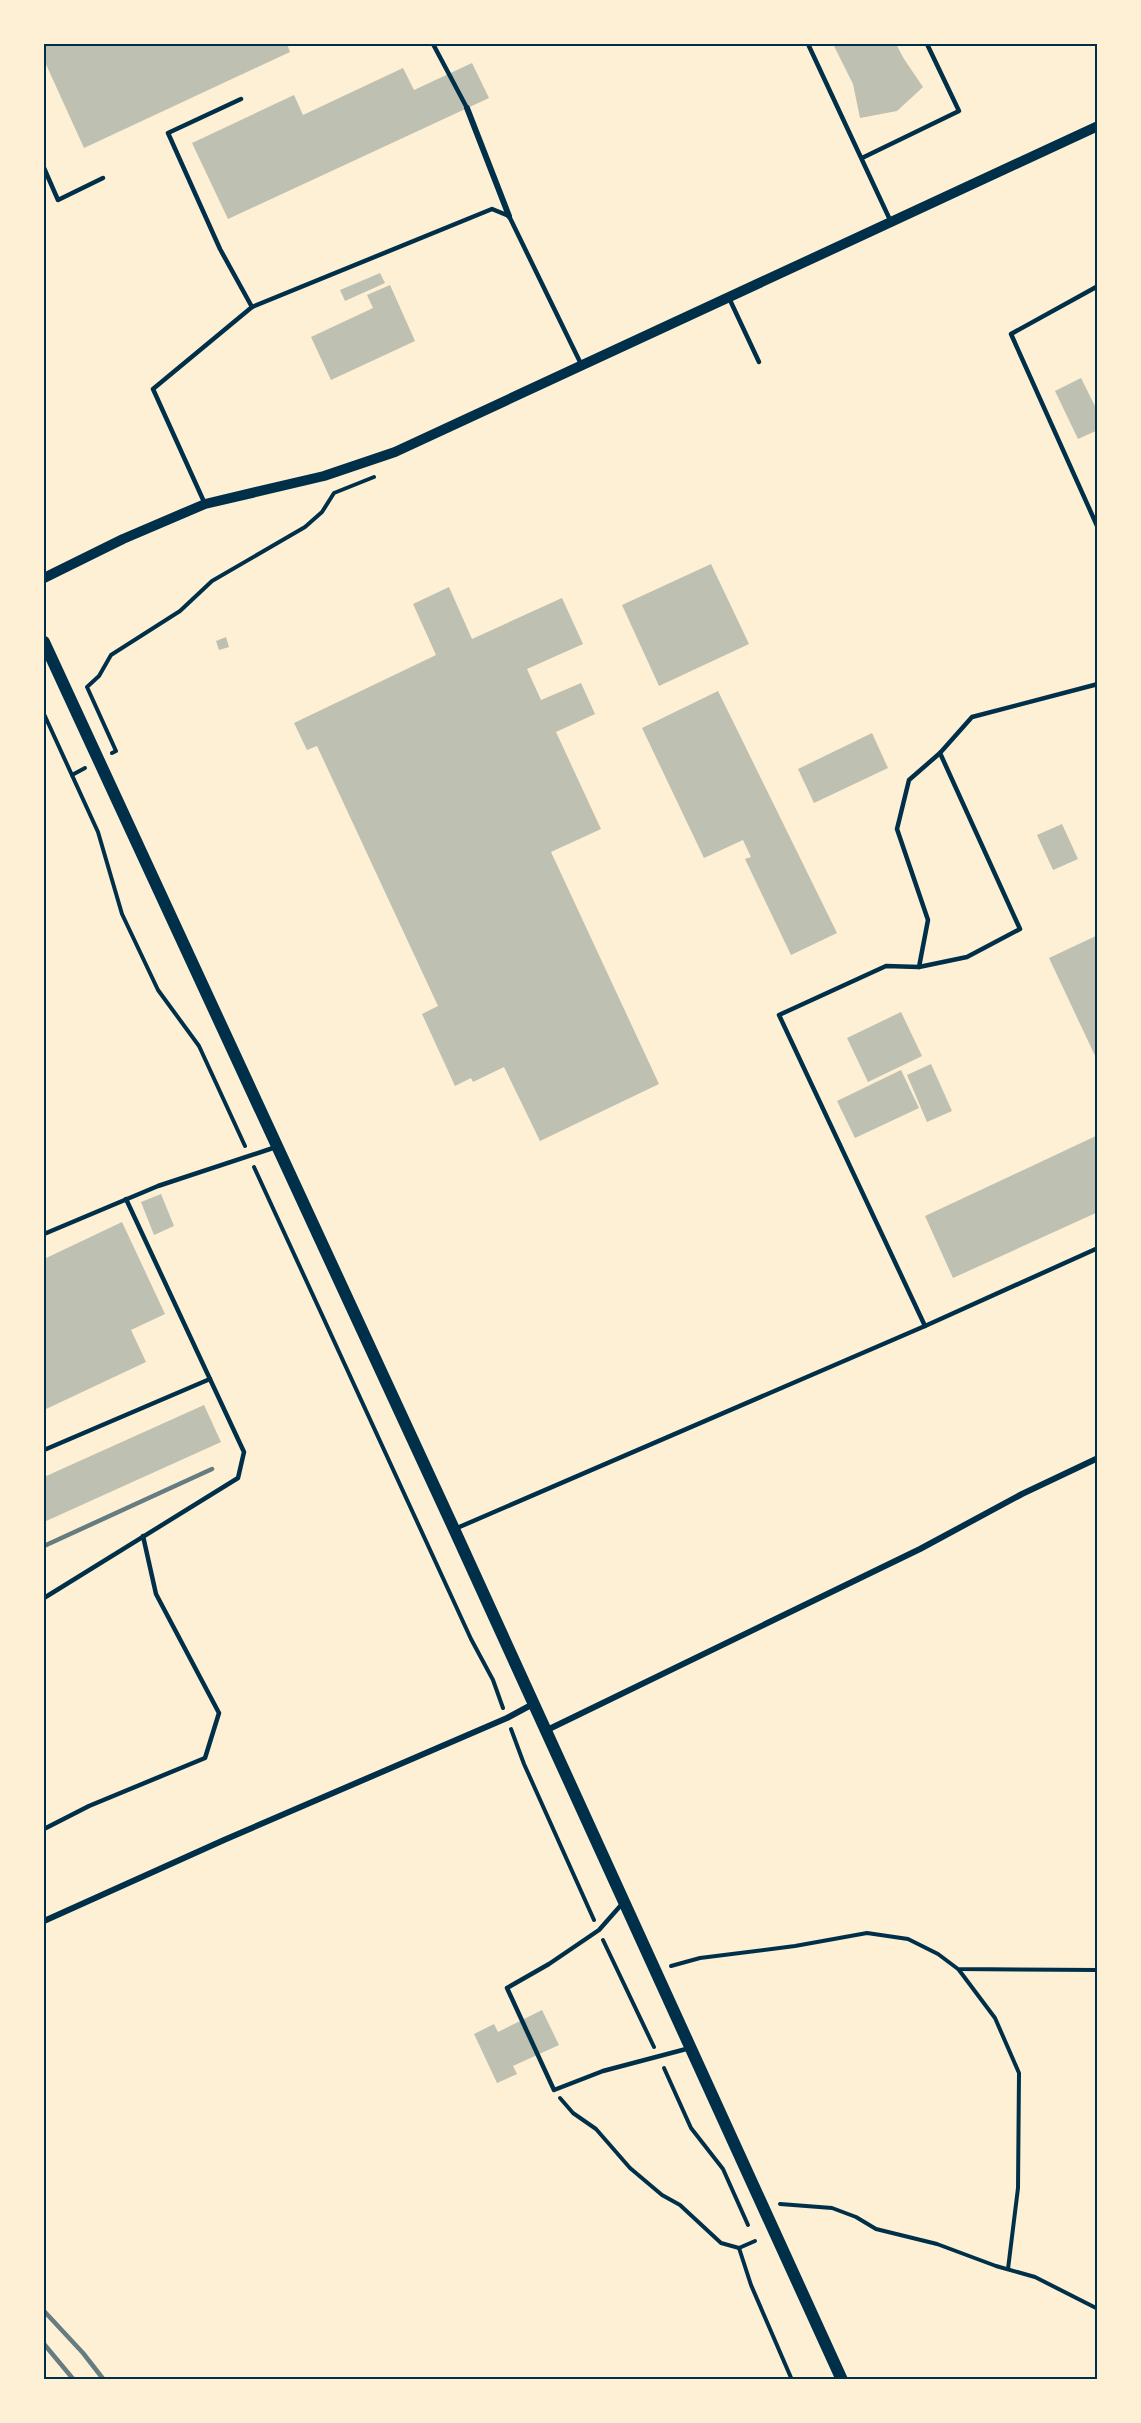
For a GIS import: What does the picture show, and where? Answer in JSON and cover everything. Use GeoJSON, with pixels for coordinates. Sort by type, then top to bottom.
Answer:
{"type":"FeatureCollection","features":[{"type":"Feature","properties":{"kind":"main road"},"geometry":{"type":"LineString","coordinates":[[44,642],[454,1529],[842,2379]]}},
{"type":"Feature","properties":{"kind":"street"},"geometry":{"type":"LineString","coordinates":[[466,108],[509,216]]}},
{"type":"Feature","properties":{"kind":"street"},"geometry":{"type":"LineString","coordinates":[[44,578],[123,539],[205,504],[324,476],[395,452],[1098,126]]}},
{"type":"Feature","properties":{"kind":"street"},"geometry":{"type":"LineString","coordinates":[[545,1731],[920,1549],[1022,1494],[1098,1458]]}},
{"type":"Feature","properties":{"kind":"street"},"geometry":{"type":"LineString","coordinates":[[44,1921],[224,1840],[507,1718],[533,1704]]}},
{"type":"Feature","properties":{"kind":"lane"},"geometry":{"type":"LineString","coordinates":[[433,44],[466,108]]}},
{"type":"Feature","properties":{"kind":"lane"},"geometry":{"type":"LineString","coordinates":[[808,44],[891,222]]}},
{"type":"Feature","properties":{"kind":"lane"},"geometry":{"type":"LineString","coordinates":[[862,158],[959,111],[927,44]]}},
{"type":"Feature","properties":{"kind":"lane"},"geometry":{"type":"LineString","coordinates":[[241,99],[168,133],[220,249],[252,307]]}},
{"type":"Feature","properties":{"kind":"lane"},"geometry":{"type":"LineString","coordinates":[[44,168],[58,200],[103,178]]}},
{"type":"Feature","properties":{"kind":"lane"},"geometry":{"type":"LineString","coordinates":[[205,504],[153,389],[252,307],[492,208],[509,216],[582,366]]}},
{"type":"Feature","properties":{"kind":"lane"},"geometry":{"type":"LineString","coordinates":[[1098,286],[1011,334],[1098,528]]}},
{"type":"Feature","properties":{"kind":"lane"},"geometry":{"type":"LineString","coordinates":[[729,298],[759,362]]}},
{"type":"Feature","properties":{"kind":"lane"},"geometry":{"type":"LineString","coordinates":[[918,968],[928,920],[897,829],[909,780],[940,753],[972,717],[1098,684]]}},
{"type":"Feature","properties":{"kind":"lane"},"geometry":{"type":"LineString","coordinates":[[925,1326],[779,1016],[886,966],[918,968],[968,957],[1020,929],[940,753]]}},
{"type":"Feature","properties":{"kind":"lane"},"geometry":{"type":"LineString","coordinates":[[44,1234],[197,1172],[276,1147]]}},
{"type":"Feature","properties":{"kind":"lane"},"geometry":{"type":"LineString","coordinates":[[44,1598],[238,1478],[244,1452],[126,1199]]}},
{"type":"Feature","properties":{"kind":"lane"},"geometry":{"type":"LineString","coordinates":[[454,1529],[925,1326],[1098,1248]]}},
{"type":"Feature","properties":{"kind":"lane"},"geometry":{"type":"LineString","coordinates":[[44,1450],[210,1379]]}},
{"type":"Feature","properties":{"kind":"lane"},"geometry":{"type":"LineString","coordinates":[[44,1829],[89,1806],[205,1758],[219,1713],[156,1594],[143,1536]]}},
{"type":"Feature","properties":{"kind":"lane"},"geometry":{"type":"LineString","coordinates":[[624,1902],[598,1930],[549,1964],[507,1988],[554,2091],[603,2071],[691,2047]]}},
{"type":"Feature","properties":{"kind":"path"},"geometry":{"type":"LineString","coordinates":[[87,687],[99,676],[111,655],[180,611],[212,580],[305,527],[322,512],[334,493],[382,474]]}},
{"type":"Feature","properties":{"kind":"path"},"geometry":{"type":"LineString","coordinates":[[44,714],[98,832],[122,914],[158,990],[199,1046],[471,1639],[493,1680],[524,1764],[598,1930],[691,2128],[723,2169],[748,2225]]}},
{"type":"Feature","properties":{"kind":"path"},"geometry":{"type":"LineString","coordinates":[[656,1971],[679,1962],[795,1946],[867,1933],[908,1939],[938,1954],[958,1969],[995,2018],[1019,2073],[1018,2188],[1008,2270]]}},
{"type":"Feature","properties":{"kind":"path"},"geometry":{"type":"LineString","coordinates":[[958,1969],[1098,1970]]}},
{"type":"Feature","properties":{"kind":"path"},"geometry":{"type":"LineString","coordinates":[[554,2091],[573,2113],[596,2129],[630,2168],[662,2195],[680,2205],[721,2243],[739,2248],[755,2241]]}},
{"type":"Feature","properties":{"kind":"path"},"geometry":{"type":"LineString","coordinates":[[763,2203],[832,2208],[856,2217],[876,2229],[937,2244],[1008,2270],[1035,2277],[1098,2309]]}},
{"type":"Feature","properties":{"kind":"path"},"geometry":{"type":"LineString","coordinates":[[739,2248],[751,2285],[792,2379]]}},
{"type":"Feature","properties":{"kind":"building"},"geometry":{"type":"Polygon","coordinates":[[[44,44],[287,44],[290,52],[84,148],[44,60],[44,44]]]}},
{"type":"Feature","properties":{"kind":"building"},"geometry":{"type":"Polygon","coordinates":[[[833,44],[896,44],[923,87],[897,111],[860,118],[853,84],[833,44]]]}},
{"type":"Feature","properties":{"kind":"building"},"geometry":{"type":"Polygon","coordinates":[[[472,63],[489,98],[228,219],[192,143],[294,95],[303,115],[403,68],[414,90],[472,63]]]}},
{"type":"Feature","properties":{"kind":"building"},"geometry":{"type":"Polygon","coordinates":[[[380,273],[385,283],[345,301],[340,290],[380,273]]]}},
{"type":"Feature","properties":{"kind":"building"},"geometry":{"type":"Polygon","coordinates":[[[390,285],[415,341],[331,380],[311,337],[373,308],[367,295],[390,285]]]}},
{"type":"Feature","properties":{"kind":"building"},"geometry":{"type":"Polygon","coordinates":[[[1081,378],[1098,412],[1098,430],[1078,439],[1055,391],[1081,378]]]}},
{"type":"Feature","properties":{"kind":"building"},"geometry":{"type":"Polygon","coordinates":[[[711,564],[749,644],[659,686],[622,605],[711,564]]]}},
{"type":"Feature","properties":{"kind":"building"},"geometry":{"type":"Polygon","coordinates":[[[449,587],[472,639],[562,598],[583,644],[527,669],[541,700],[581,683],[595,714],[556,732],[601,829],[551,852],[659,1084],[540,1141],[504,1067],[473,1082],[471,1078],[455,1086],[422,1014],[438,1006],[317,746],[307,750],[294,723],[436,655],[413,604],[449,587]]]}},
{"type":"Feature","properties":{"kind":"building"},"geometry":{"type":"Polygon","coordinates":[[[226,637],[229,647],[219,650],[216,641],[226,637]]]}},
{"type":"Feature","properties":{"kind":"building"},"geometry":{"type":"Polygon","coordinates":[[[718,691],[837,933],[791,955],[745,859],[751,857],[743,840],[704,858],[642,728],[718,691]]]}},
{"type":"Feature","properties":{"kind":"building"},"geometry":{"type":"Polygon","coordinates":[[[872,733],[888,768],[814,803],[798,769],[872,733]]]}},
{"type":"Feature","properties":{"kind":"building"},"geometry":{"type":"Polygon","coordinates":[[[1062,824],[1078,859],[1053,870],[1037,835],[1062,824]]]}},
{"type":"Feature","properties":{"kind":"building"},"geometry":{"type":"Polygon","coordinates":[[[1098,935],[1098,1062],[1049,958],[1098,935]]]}},
{"type":"Feature","properties":{"kind":"building"},"geometry":{"type":"Polygon","coordinates":[[[901,1012],[922,1056],[868,1082],[847,1038],[901,1012]]]}},
{"type":"Feature","properties":{"kind":"building"},"geometry":{"type":"Polygon","coordinates":[[[931,1064],[952,1111],[927,1122],[907,1075],[931,1064]]]}},
{"type":"Feature","properties":{"kind":"building"},"geometry":{"type":"Polygon","coordinates":[[[901,1070],[919,1108],[855,1138],[837,1101],[901,1070]]]}},
{"type":"Feature","properties":{"kind":"building"},"geometry":{"type":"Polygon","coordinates":[[[1098,1135],[1098,1212],[953,1278],[925,1216],[1098,1135]]]}},
{"type":"Feature","properties":{"kind":"building"},"geometry":{"type":"Polygon","coordinates":[[[161,1194],[174,1226],[154,1235],[141,1202],[161,1194]]]}},
{"type":"Feature","properties":{"kind":"building"},"geometry":{"type":"Polygon","coordinates":[[[122,1222],[165,1314],[131,1330],[146,1362],[44,1410],[44,1259],[122,1222]]]}},
{"type":"Feature","properties":{"kind":"building"},"geometry":{"type":"Polygon","coordinates":[[[204,1405],[221,1442],[44,1522],[44,1477],[204,1405]]]}},
{"type":"Feature","properties":{"kind":"building"},"geometry":{"type":"Polygon","coordinates":[[[542,2010],[559,2045],[513,2066],[517,2074],[497,2083],[474,2034],[494,2024],[498,2032],[542,2010]]]}},
{"type":"Feature","properties":{"kind":"railway"},"geometry":{"type":"LineString","coordinates":[[44,1546],[212,1469]]}},
{"type":"Feature","properties":{"kind":"railway"},"geometry":{"type":"LineString","coordinates":[[44,2311],[83,2353],[104,2380]]}},
{"type":"Feature","properties":{"kind":"railway"},"geometry":{"type":"LineString","coordinates":[[44,2344],[74,2380]]}}]}
